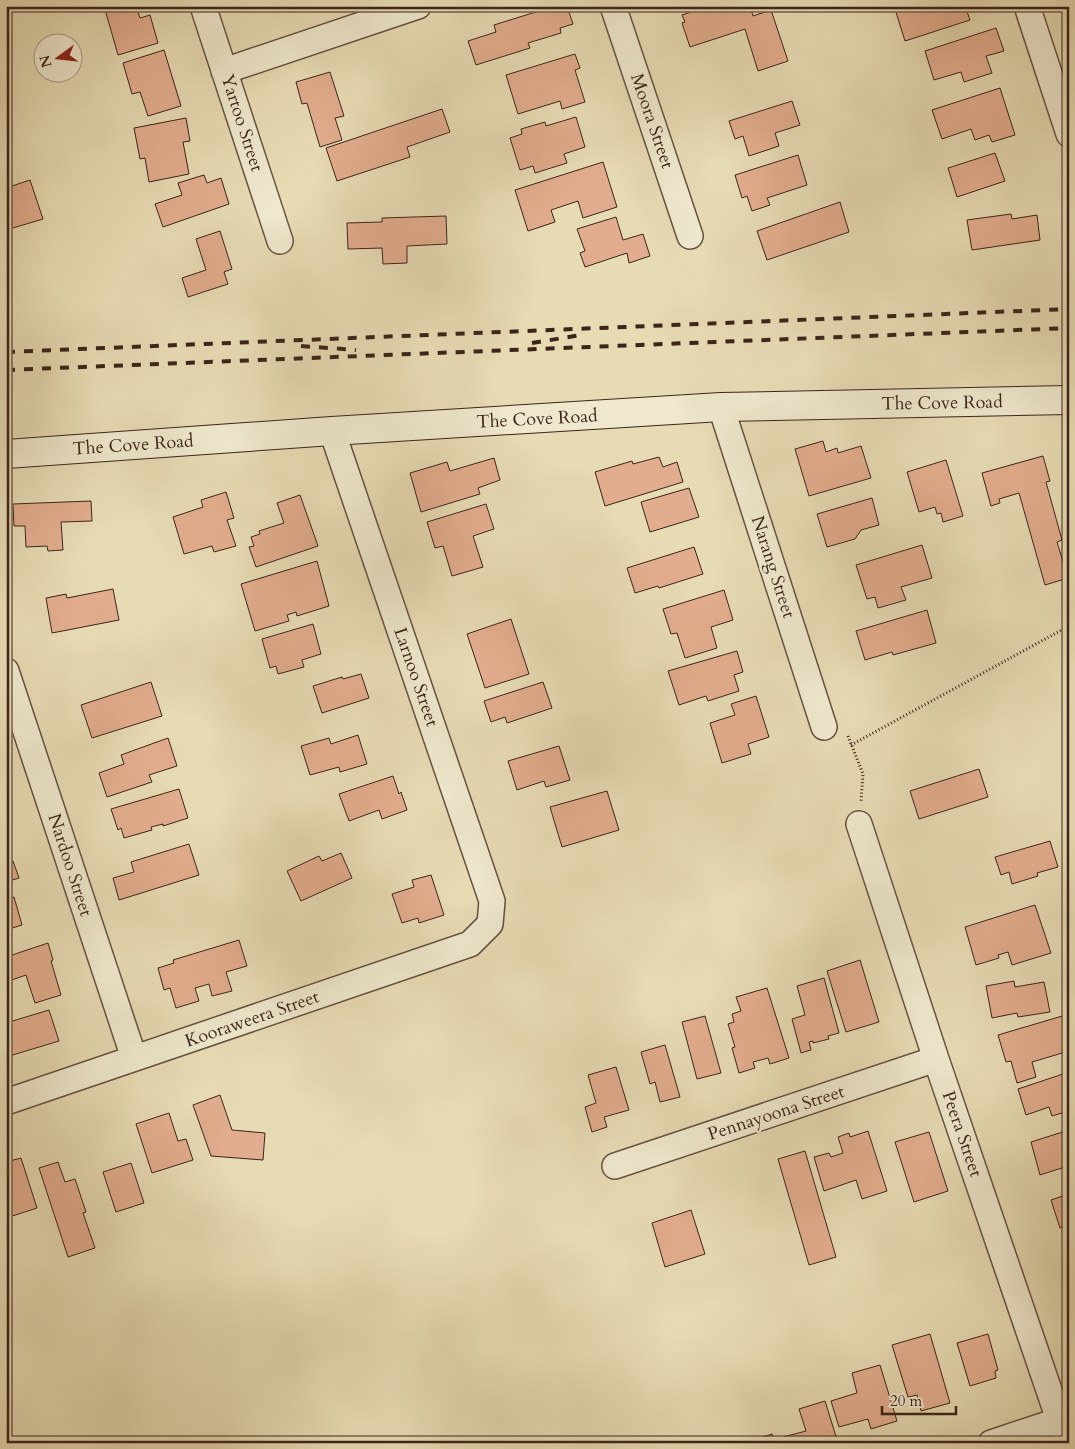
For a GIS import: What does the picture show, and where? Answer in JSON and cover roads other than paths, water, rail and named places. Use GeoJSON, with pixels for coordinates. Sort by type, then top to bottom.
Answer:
{"type":"FeatureCollection","features":[{"type":"Feature","properties":{"kind":"street","name":"Yartoo Street"},"geometry":{"type":"LineString","coordinates":[[203,6],[280,241]]}},
{"type":"Feature","properties":{"kind":"street"},"geometry":{"type":"LineString","coordinates":[[224,71],[418,6]]}},
{"type":"Feature","properties":{"kind":"street","name":"Moora Street"},"geometry":{"type":"LineString","coordinates":[[613,6],[690,236]]}},
{"type":"Feature","properties":{"kind":"street"},"geometry":{"type":"LineString","coordinates":[[1027,6],[1069,134]]}},
{"type":"Feature","properties":{"kind":"street","name":"The Cove Road"},"geometry":{"type":"LineString","coordinates":[[6,454],[332,431],[721,408],[1069,400]]}},
{"type":"Feature","properties":{"kind":"street","name":"Narang Street"},"geometry":{"type":"LineString","coordinates":[[721,408],[823,723]]}},
{"type":"Feature","properties":{"kind":"street","name":"Larnoo Street"},"geometry":{"type":"LineString","coordinates":[[332,431],[492,901],[490,924]]}},
{"type":"Feature","properties":{"kind":"street","name":"Nardoo Street"},"geometry":{"type":"LineString","coordinates":[[6,671],[134,1058]]}},
{"type":"Feature","properties":{"kind":"street","name":"Peera Street"},"geometry":{"type":"LineString","coordinates":[[859,824],[936,1060],[1062,1416]]}},
{"type":"Feature","properties":{"kind":"street","name":"Kooraweera Street"},"geometry":{"type":"LineString","coordinates":[[6,1102],[470,944],[490,924]]}},
{"type":"Feature","properties":{"kind":"street","name":"Pennayoona Street"},"geometry":{"type":"LineString","coordinates":[[615,1166],[936,1060]]}},
{"type":"Feature","properties":{"kind":"street"},"geometry":{"type":"LineString","coordinates":[[991,1443],[1062,1416]]}},
{"type":"Feature","properties":{"kind":"railway"},"geometry":{"type":"LineString","coordinates":[[6,352],[1069,309]]}},
{"type":"Feature","properties":{"kind":"railway"},"geometry":{"type":"LineString","coordinates":[[6,370],[1069,328]]}},
{"type":"Feature","properties":{"kind":"railway"},"geometry":{"type":"LineString","coordinates":[[532,343],[581,335]]}},
{"type":"Feature","properties":{"kind":"railway"},"geometry":{"type":"LineString","coordinates":[[301,346],[356,350]]}}]}
